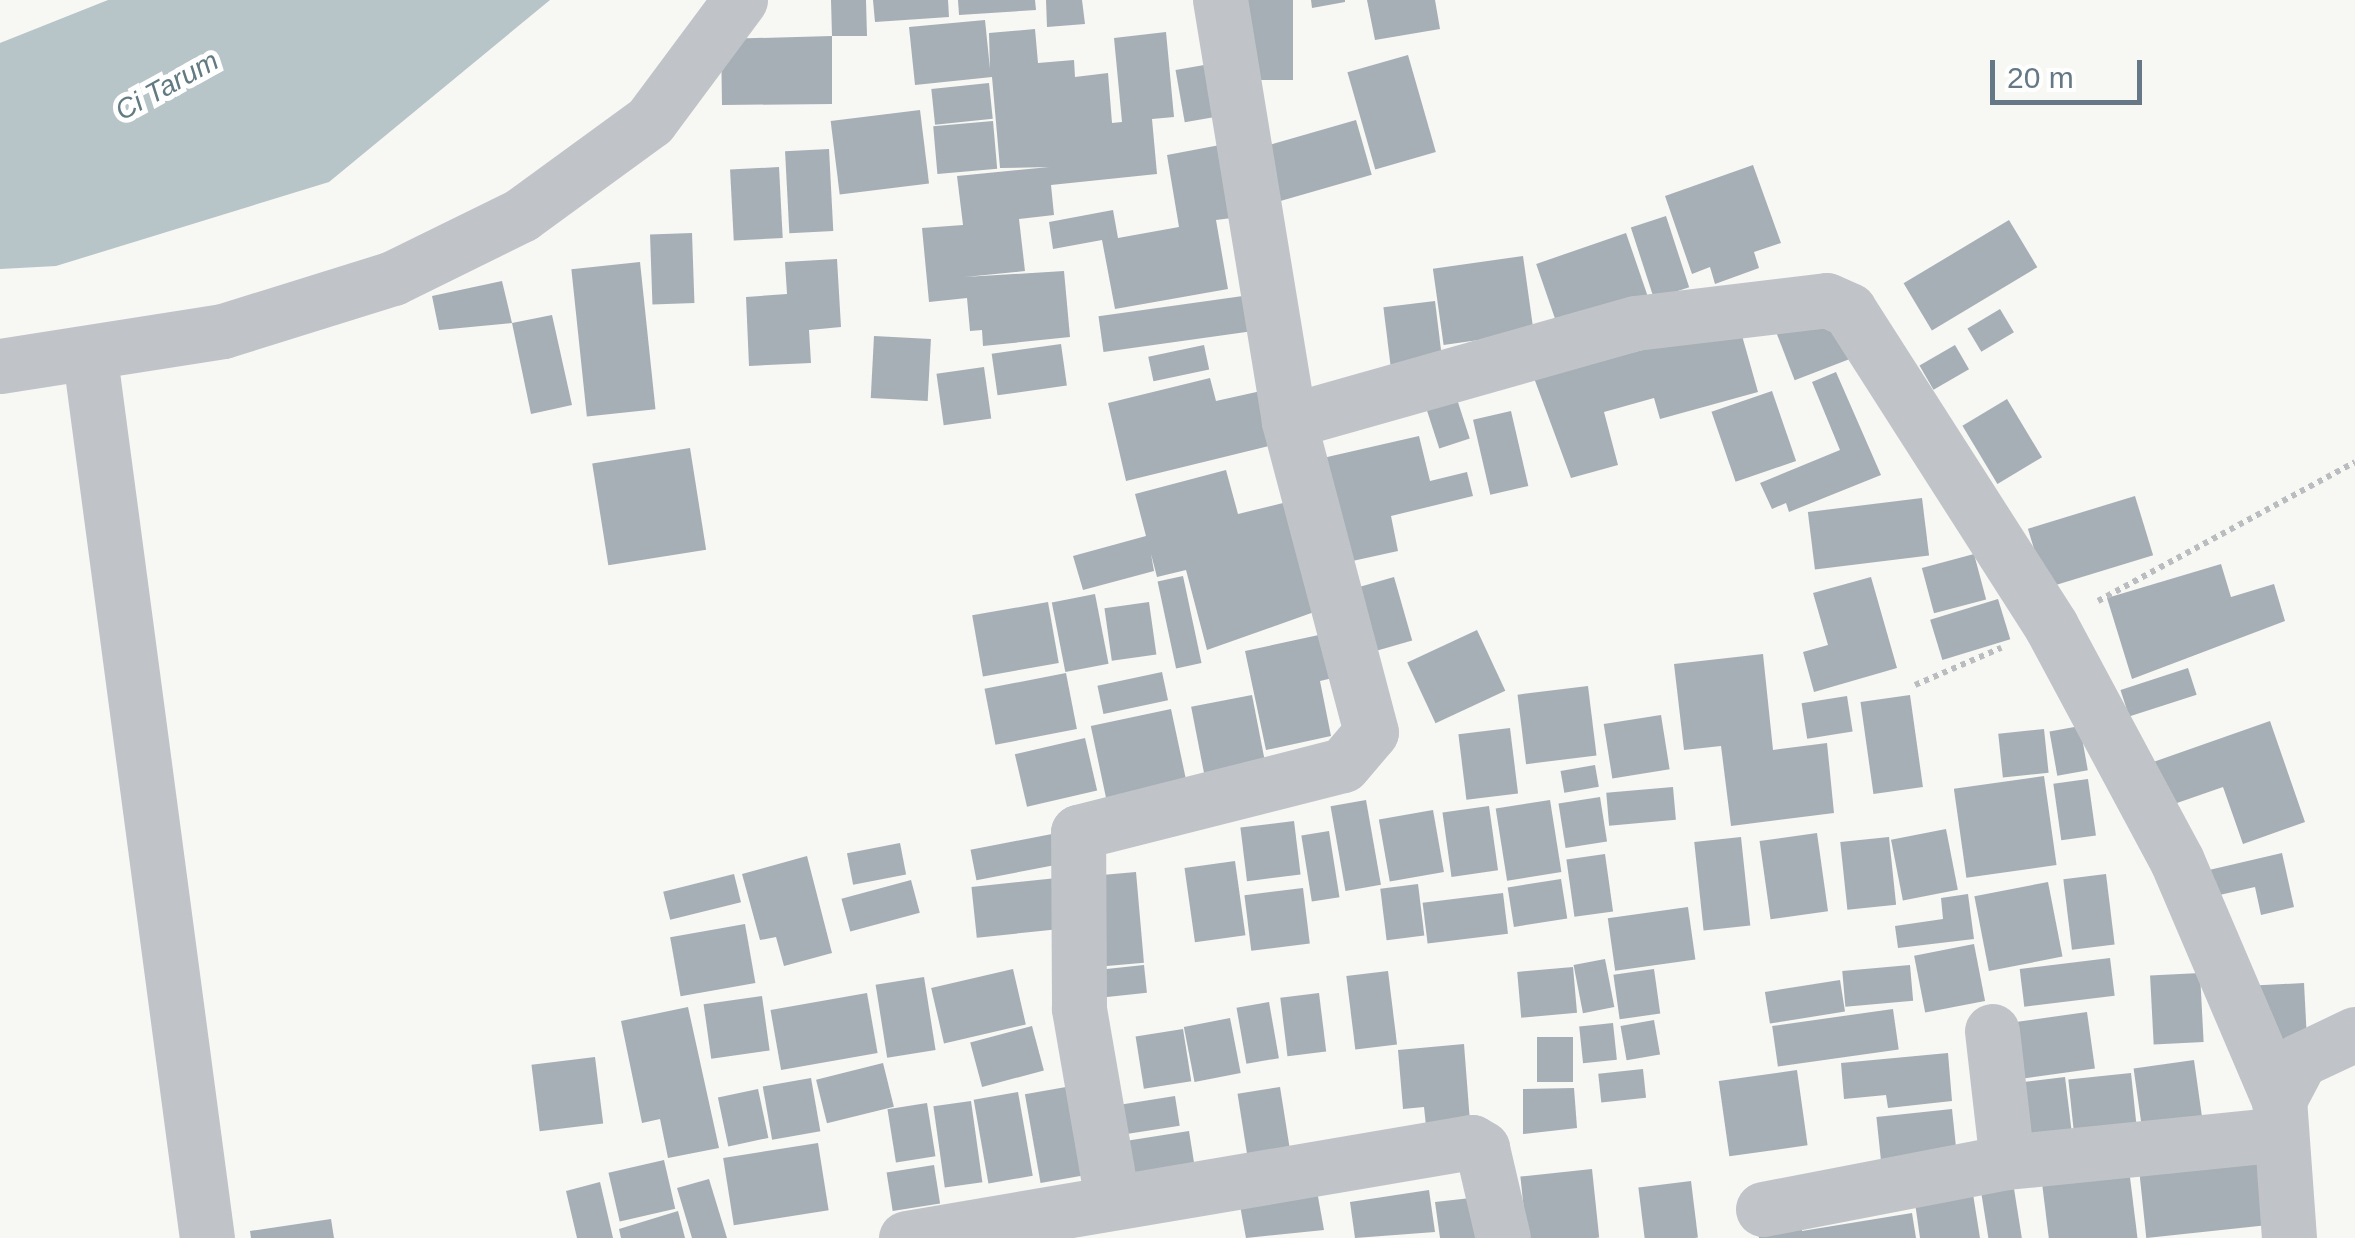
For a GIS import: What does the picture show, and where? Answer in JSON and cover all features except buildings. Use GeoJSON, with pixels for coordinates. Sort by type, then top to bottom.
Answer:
{"type":"FeatureCollection","features":[{"type":"Feature","properties":{"kind":"street"},"geometry":{"type":"LineString","coordinates":[[0,366],[90,358],[222,331],[393,278],[520,215],[650,121],[740,0]]}},
{"type":"Feature","properties":{"kind":"street"},"geometry":{"type":"LineString","coordinates":[[1112,1200],[1079,1008],[1078,832],[1343,764],[1369,742],[1289,421],[1220,0]]}},
{"type":"Feature","properties":{"kind":"street"},"geometry":{"type":"LineString","coordinates":[[1289,421],[1634,323],[1828,300],[1848,310],[2051,626],[2177,861],[2280,1117],[2289,1238]]}},
{"type":"Feature","properties":{"kind":"street"},"geometry":{"type":"LineString","coordinates":[[90,358],[207,1238]]}},
{"type":"Feature","properties":{"kind":"street"},"geometry":{"type":"LineString","coordinates":[[1992,1031],[2007,1162]]}},
{"type":"Feature","properties":{"kind":"street"},"geometry":{"type":"LineString","coordinates":[[2280,1117],[2300,1060],[2355,1034]]}},
{"type":"Feature","properties":{"kind":"street"},"geometry":{"type":"LineString","coordinates":[[1763,1209],[2007,1162],[2280,1117]]}},
{"type":"Feature","properties":{"kind":"street"},"geometry":{"type":"LineString","coordinates":[[906,1238],[1112,1200],[1472,1142],[1482,1148],[1503,1238]]}},
{"type":"Feature","properties":{"kind":"path"},"geometry":{"type":"LineString","coordinates":[[1915,684],[2051,626],[2355,462]]}},
{"type":"Feature","properties":{"kind":"water","name":"Ci Tarum"},"geometry":{"type":"Polygon","coordinates":[[[108,0],[550,0],[329,182],[56,266],[0,269],[0,43],[108,0]]]}}]}
